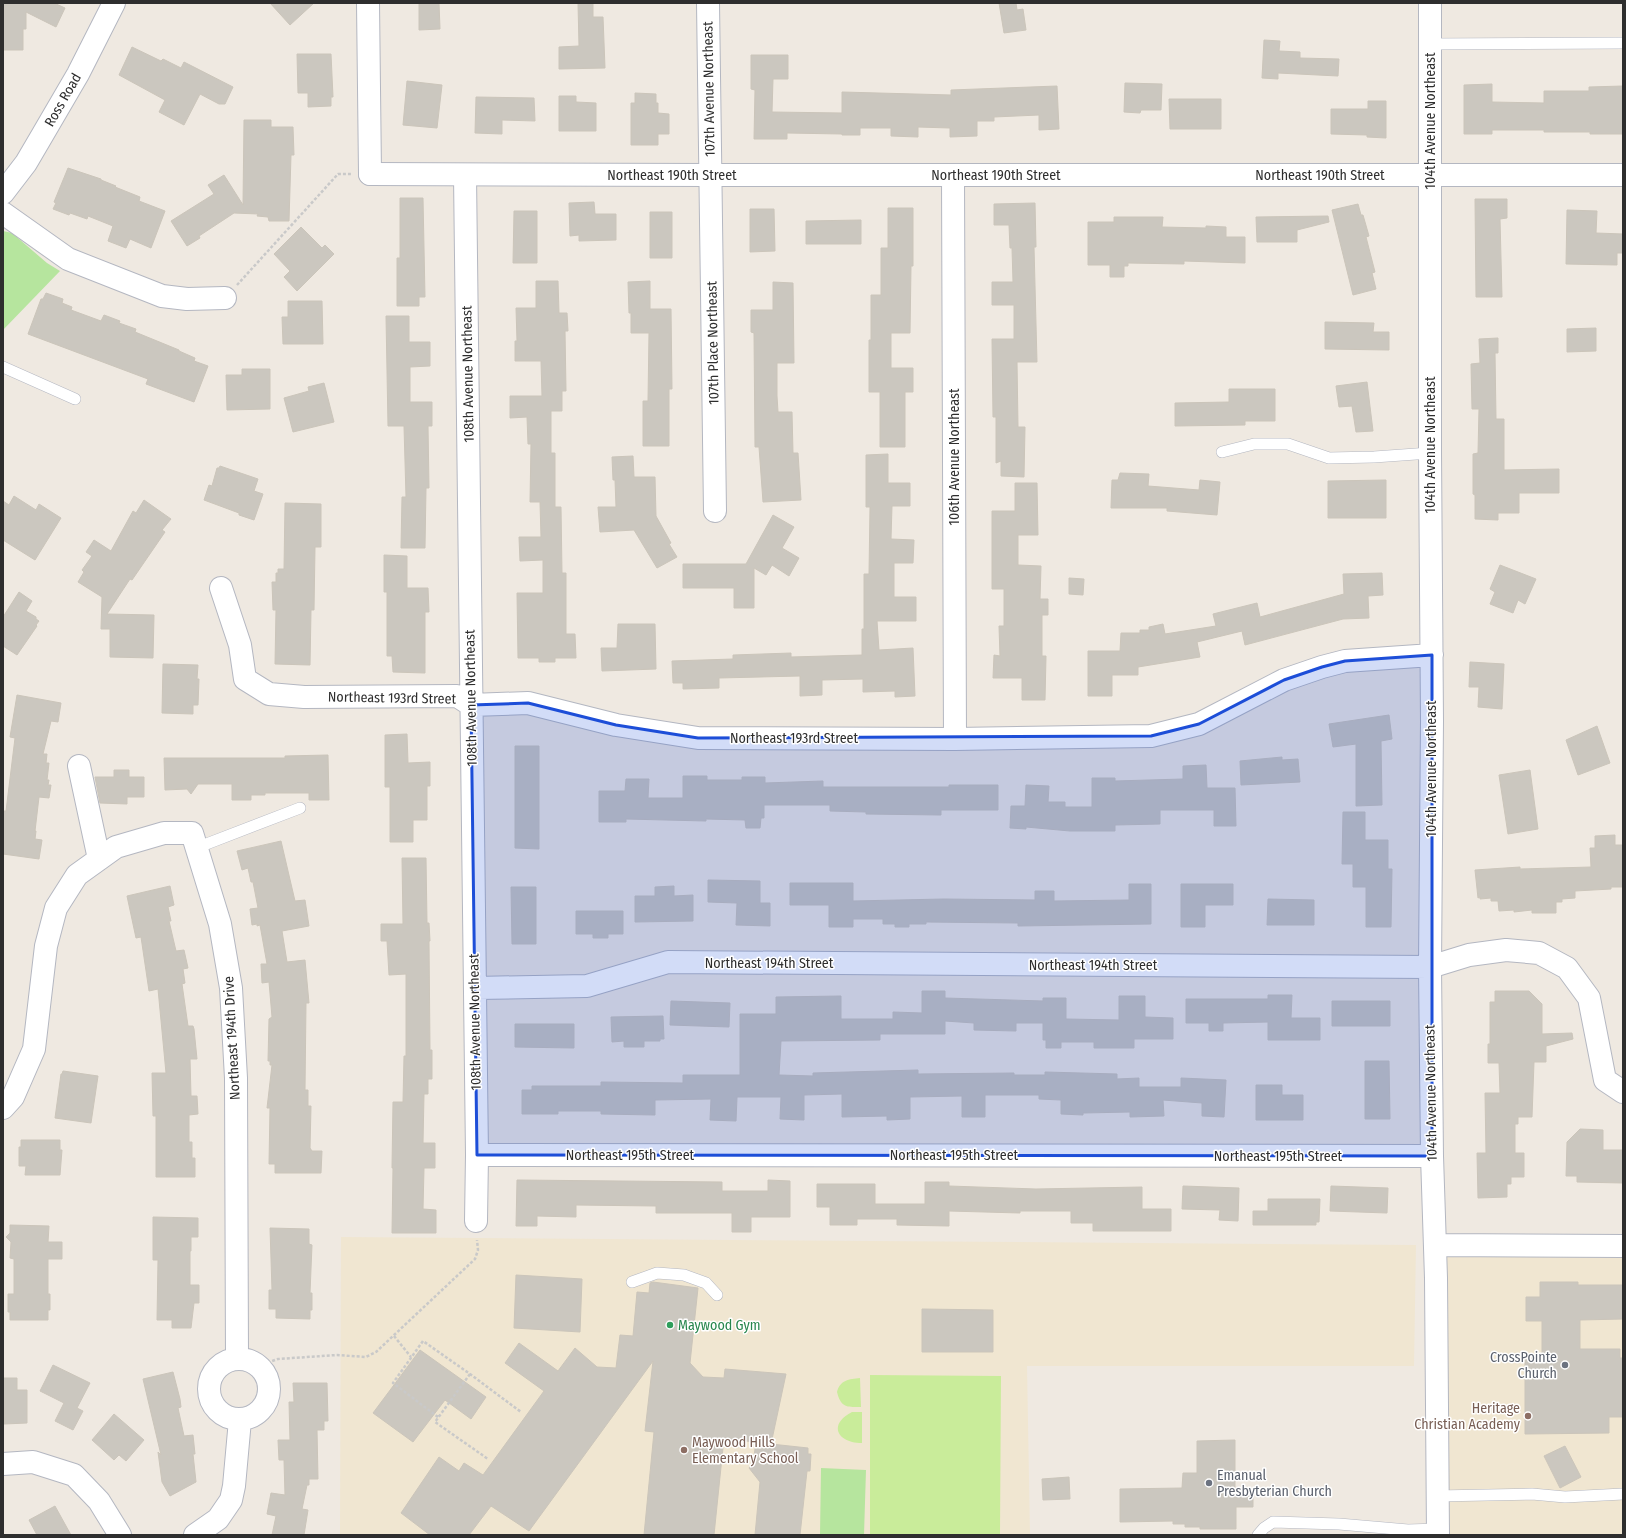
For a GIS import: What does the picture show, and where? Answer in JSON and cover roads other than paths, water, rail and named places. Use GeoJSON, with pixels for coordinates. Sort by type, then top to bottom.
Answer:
{"type":"FeatureCollection","features":[{"type":"Feature","properties":{"kind":"street","name":"Ross Road"},"geometry":{"type":"LineString","coordinates":[[3,193],[26,163],[78,74],[114,3]]}},
{"type":"Feature","properties":{"kind":"street","name":"Northeast 190th Street"},"geometry":{"type":"LineString","coordinates":[[368,3],[370,174],[1623,175]]}},
{"type":"Feature","properties":{"kind":"street","name":"107th Avenue Northeast"},"geometry":{"type":"LineString","coordinates":[[708,3],[711,175]]}},
{"type":"Feature","properties":{"kind":"street","name":"104th Avenue Northeast"},"geometry":{"type":"LineString","coordinates":[[1430,3],[1430,453],[1432,655],[1430,967],[1438,1532]]}},
{"type":"Feature","properties":{"kind":"street","name":"108th Avenue Northeast"},"geometry":{"type":"LineString","coordinates":[[465,175],[477,1155],[476,1221]]}},
{"type":"Feature","properties":{"kind":"street","name":"107th Place Northeast"},"geometry":{"type":"LineString","coordinates":[[711,175],[715,510]]}},
{"type":"Feature","properties":{"kind":"street","name":"106th Avenue Northeast"},"geometry":{"type":"LineString","coordinates":[[953,175],[955,739]]}},
{"type":"Feature","properties":{"kind":"street"},"geometry":{"type":"LineString","coordinates":[[3,212],[68,259],[162,296],[187,299],[225,298]]}},
{"type":"Feature","properties":{"kind":"street","name":"Northeast 193rd Street"},"geometry":{"type":"LineString","coordinates":[[221,588],[240,645],[245,679],[269,694],[304,697],[458,696],[471,705],[528,703],[616,725],[698,738],[955,739],[1151,736],[1199,724],[1284,680],[1322,667],[1345,661],[1432,655]]}},
{"type":"Feature","properties":{"kind":"street"},"geometry":{"type":"LineString","coordinates":[[79,766],[99,860]]}},
{"type":"Feature","properties":{"kind":"street","name":"Northeast 194th Drive"},"geometry":{"type":"LineString","coordinates":[[3,1108],[13,1096],[34,1049],[46,946],[56,908],[77,875],[116,847],[164,833],[192,833],[220,924],[232,988],[236,1078],[237,1359]]}},
{"type":"Feature","properties":{"kind":"street","name":"Northeast 194th Street"},"geometry":{"type":"LineString","coordinates":[[475,988],[587,986],[668,962],[1430,967],[1469,955],[1506,950],[1539,953],[1567,968],[1589,998],[1605,1080],[1623,1092]]}},
{"type":"Feature","properties":{"kind":"street","name":"Northeast 195th Street"},"geometry":{"type":"LineString","coordinates":[[477,1155],[1432,1156]]}},
{"type":"Feature","properties":{"kind":"street"},"geometry":{"type":"LineString","coordinates":[[1435,1245],[1623,1246]]}},
{"type":"Feature","properties":{"kind":"street"},"geometry":{"type":"LineString","coordinates":[[237,1359],[246,1360],[258,1366],[266,1375],[269,1383],[269,1392],[263,1408],[249,1418],[240,1420],[232,1419],[220,1413],[212,1403],[208,1386],[210,1378],[221,1365],[229,1360],[237,1359]]}},
{"type":"Feature","properties":{"kind":"street"},"geometry":{"type":"LineString","coordinates":[[195,1535],[218,1518],[232,1500],[240,1420]]}},
{"type":"Feature","properties":{"kind":"street"},"geometry":{"type":"LineString","coordinates":[[3,1464],[33,1462],[74,1475],[99,1501],[120,1535]]}},
{"type":"Feature","properties":{"kind":"lane"},"geometry":{"type":"LineString","coordinates":[[1430,44],[1623,43]]}},
{"type":"Feature","properties":{"kind":"lane"},"geometry":{"type":"LineString","coordinates":[[3,368],[76,399]]}},
{"type":"Feature","properties":{"kind":"lane"},"geometry":{"type":"LineString","coordinates":[[1222,452],[1254,444],[1288,444],[1329,458],[1374,457],[1430,453]]}},
{"type":"Feature","properties":{"kind":"lane"},"geometry":{"type":"LineString","coordinates":[[196,848],[300,808]]}},
{"type":"Feature","properties":{"kind":"lane"},"geometry":{"type":"LineString","coordinates":[[632,1282],[657,1273],[684,1275],[706,1283],[717,1295]]}},
{"type":"Feature","properties":{"kind":"lane"},"geometry":{"type":"LineString","coordinates":[[1437,1496],[1532,1494],[1565,1497],[1623,1494]]}},
{"type":"Feature","properties":{"kind":"lane"},"geometry":{"type":"LineString","coordinates":[[1258,1535],[1264,1528],[1273,1522],[1339,1524],[1438,1532]]}},
{"type":"Feature","properties":{"kind":"place","name":"Maywood Gym"},"geometry":{"type":"Point","coordinates":[670,1325]}},
{"type":"Feature","properties":{"kind":"place","name":"CrossPointe Church"},"geometry":{"type":"Point","coordinates":[1565,1365]}},
{"type":"Feature","properties":{"kind":"place","name":"Heritage Christian Academy"},"geometry":{"type":"Point","coordinates":[1528,1416]}},
{"type":"Feature","properties":{"kind":"place","name":"Maywood Hills Elementary School"},"geometry":{"type":"Point","coordinates":[684,1450]}},
{"type":"Feature","properties":{"kind":"place","name":"Emanual Presbyterian Church"},"geometry":{"type":"Point","coordinates":[1209,1483]}}]}
